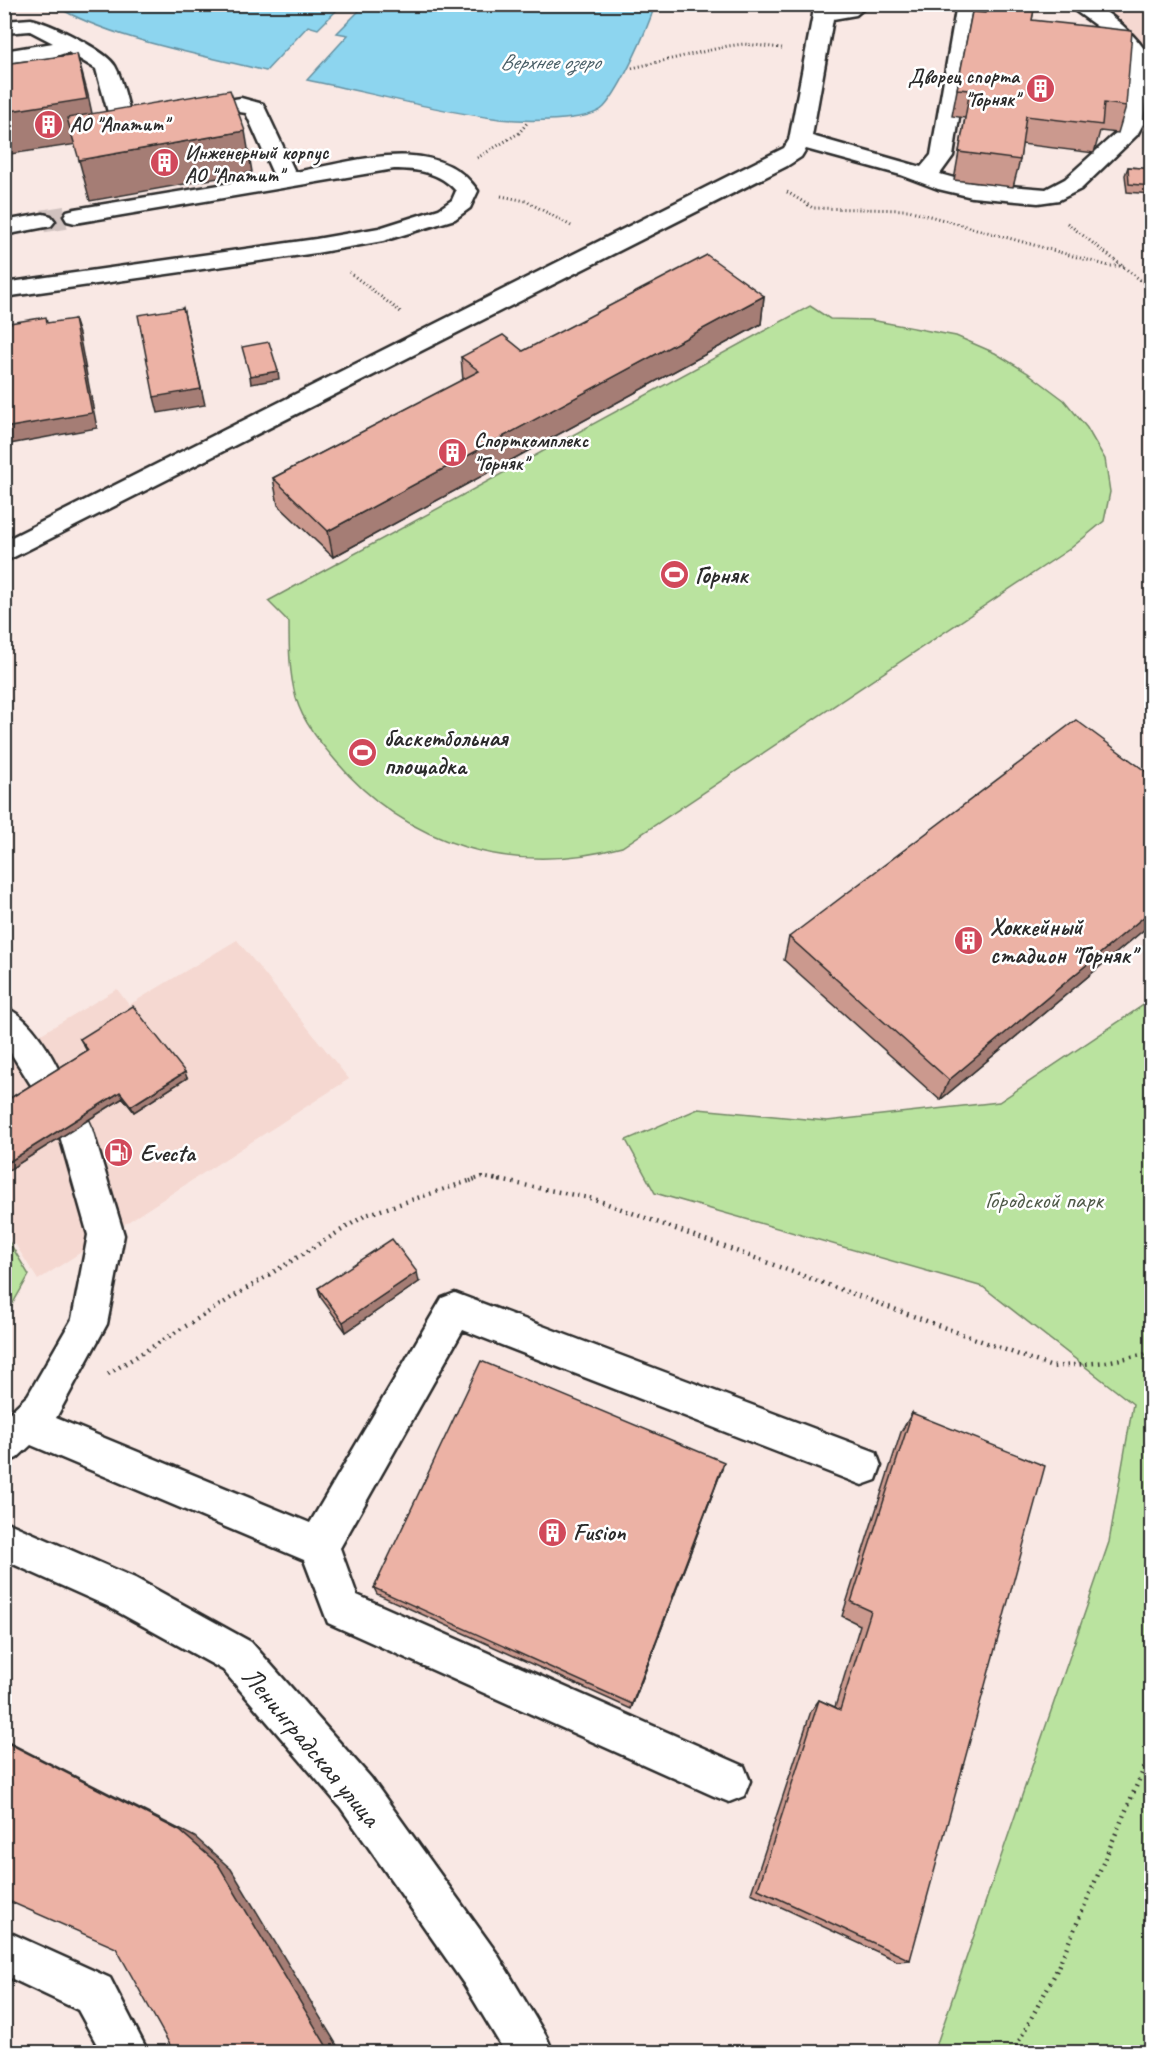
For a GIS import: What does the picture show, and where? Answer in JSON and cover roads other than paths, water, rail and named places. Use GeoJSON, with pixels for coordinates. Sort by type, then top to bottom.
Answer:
{"type":"FeatureCollection","features":[{"type":"Feature","properties":{"kind":"street"},"geometry":{"type":"LineString","coordinates":[[4,553],[434,338],[793,152],[800,140],[824,9],[849,11],[859,4]]}},
{"type":"Feature","properties":{"kind":"street"},"geometry":{"type":"LineString","coordinates":[[926,176],[942,156],[967,4]]}},
{"type":"Feature","properties":{"kind":"street"},"geometry":{"type":"LineString","coordinates":[[800,140],[972,190],[1038,196],[1062,191],[1119,143],[1132,124],[1138,57],[1136,50],[1123,37],[1076,4]]}},
{"type":"Feature","properties":{"kind":"street"},"geometry":{"type":"LineString","coordinates":[[4,27],[31,25],[102,63],[106,69],[122,123],[233,105],[249,106],[259,113],[287,180]]}},
{"type":"Feature","properties":{"kind":"street"},"geometry":{"type":"LineString","coordinates":[[4,57],[53,51],[69,44]]}},
{"type":"Feature","properties":{"kind":"street"},"geometry":{"type":"LineString","coordinates":[[4,290],[316,246],[383,234],[447,214],[462,203],[467,192],[461,181],[429,164],[414,161],[394,162],[75,216]]}},
{"type":"Feature","properties":{"kind":"street"},"geometry":{"type":"LineString","coordinates":[[4,228],[43,221]]}},
{"type":"Feature","properties":{"kind":"street"},"geometry":{"type":"LineString","coordinates":[[4,1022],[15,1030],[48,1083]]}},
{"type":"Feature","properties":{"kind":"street"},"geometry":{"type":"LineString","coordinates":[[75,1129],[106,1235],[89,1324],[41,1408],[15,1435],[319,1545]]}},
{"type":"Feature","properties":{"kind":"street"},"geometry":{"type":"LineString","coordinates":[[729,1781],[342,1610],[319,1545],[455,1310],[862,1466]]}},
{"type":"Feature","properties":{"kind":"street","name":"Ленинградская улица"},"geometry":{"type":"LineString","coordinates":[[4,1540],[121,1592],[237,1656],[356,1793],[480,1968],[530,2052]]}},
{"type":"Feature","properties":{"kind":"street"},"geometry":{"type":"LineString","coordinates":[[4,1952],[94,1994],[125,2052]]}},
{"type":"Feature","properties":{"kind":"water"},"geometry":{"type":"Polygon","coordinates":[[[54,5],[342,5],[318,29],[308,26],[266,71],[128,37],[76,17],[54,5]]]}},
{"type":"Feature","properties":{"kind":"water","name":"Верхнее озеро"},"geometry":{"type":"Polygon","coordinates":[[[346,5],[655,5],[626,73],[604,107],[585,116],[539,120],[476,116],[307,80],[348,35],[337,33],[361,9],[346,5]]]}},
{"type":"Feature","properties":{"kind":"tunnel"},"geometry":{"type":"LineString","coordinates":[[43,221],[75,216]]}},
{"type":"Feature","properties":{"kind":"place","name":"Дворец спорта \"Горняк\""},"geometry":{"type":"Point","coordinates":[1040,88]}},
{"type":"Feature","properties":{"kind":"place","name":"АО \"Апатит\""},"geometry":{"type":"Point","coordinates":[49,124]}},
{"type":"Feature","properties":{"kind":"place","name":"Инженерный корпус АО \"Апатит\""},"geometry":{"type":"Point","coordinates":[164,163]}},
{"type":"Feature","properties":{"kind":"place","name":"Спорткомплекс \"Горняк\""},"geometry":{"type":"Point","coordinates":[453,452]}},
{"type":"Feature","properties":{"kind":"place","name":"Горняк"},"geometry":{"type":"Point","coordinates":[674,575]}},
{"type":"Feature","properties":{"kind":"place","name":"баскетбольная площадка"},"geometry":{"type":"Point","coordinates":[363,752]}},
{"type":"Feature","properties":{"kind":"place","name":"Хоккейный стадион \"Горняк\""},"geometry":{"type":"Point","coordinates":[969,941]}},
{"type":"Feature","properties":{"kind":"place","name":"Evecta"},"geometry":{"type":"Point","coordinates":[119,1153]}},
{"type":"Feature","properties":{"kind":"place","name":"Fusion"},"geometry":{"type":"Point","coordinates":[552,1532]}},
{"type":"Feature","properties":{"kind":"park label","name":"Городской парк"},"geometry":{"type":"Point","coordinates":[1044,1200]}}]}
